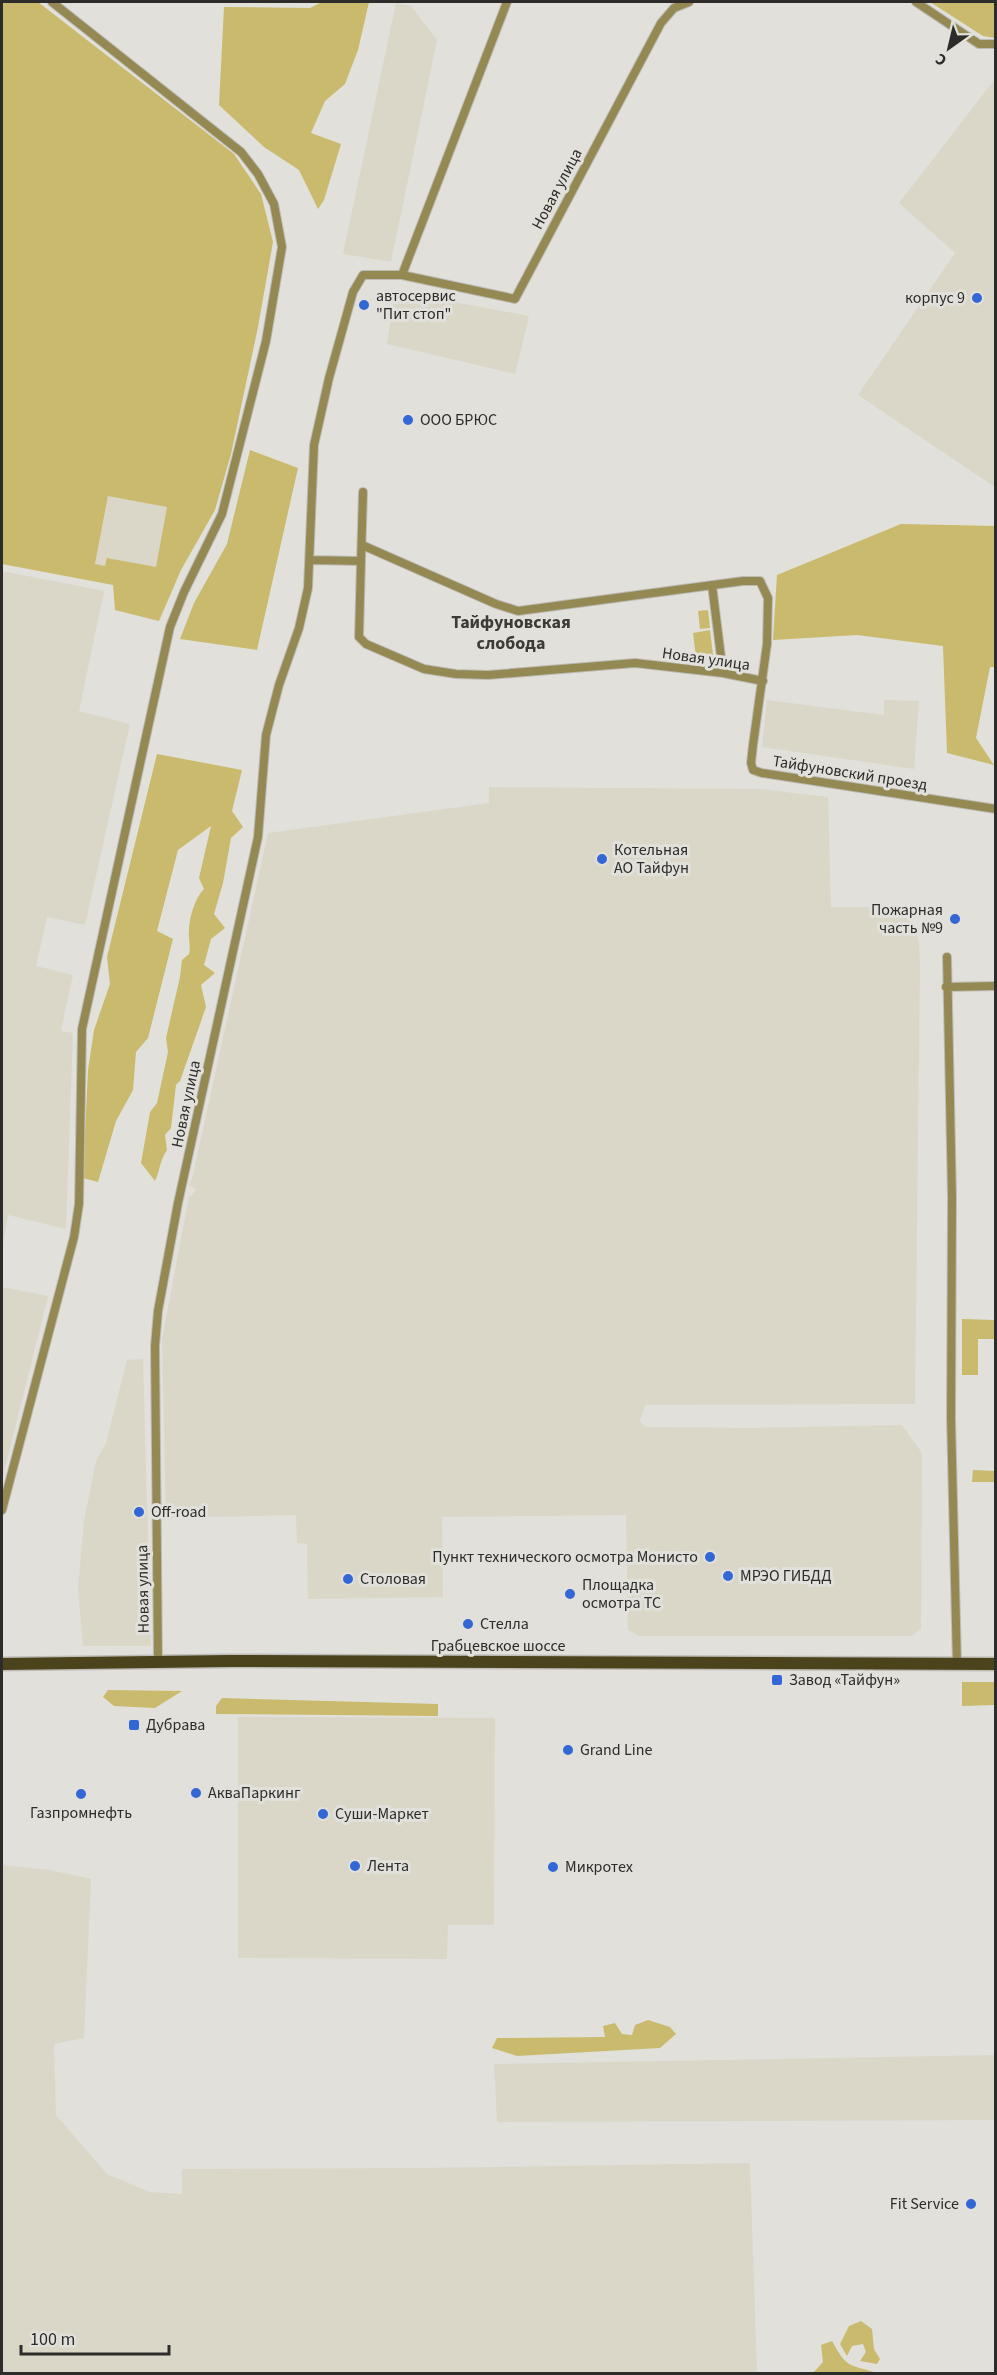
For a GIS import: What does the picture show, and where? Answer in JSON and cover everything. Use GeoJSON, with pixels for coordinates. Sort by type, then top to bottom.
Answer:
{"type":"FeatureCollection","features":[{"type":"Feature","properties":{"kind":"main road","name":"Грабцевское шоссе"},"geometry":{"type":"LineString","coordinates":[[2,1664],[158,1662],[996,1664]]}},
{"type":"Feature","properties":{"kind":"street"},"geometry":{"type":"LineString","coordinates":[[2,1510],[74,1237],[79,1204],[82,1029],[170,627],[184,592],[222,514],[266,341],[282,247],[274,204],[258,174],[241,152],[52,2]]}},
{"type":"Feature","properties":{"kind":"street"},"geometry":{"type":"LineString","coordinates":[[402,275],[507,2]]}},
{"type":"Feature","properties":{"kind":"street","name":"Новая улица"},"geometry":{"type":"LineString","coordinates":[[158,1662],[155,1346],[158,1311],[178,1203],[258,837],[266,735],[279,685],[299,628],[308,588],[314,445],[329,378],[353,292],[363,275],[402,275],[515,298],[661,23],[674,8],[689,2]]}},
{"type":"Feature","properties":{"kind":"street"},"geometry":{"type":"LineString","coordinates":[[916,2],[979,44],[996,44]]}},
{"type":"Feature","properties":{"kind":"street","name":"Новая улица"},"geometry":{"type":"LineString","coordinates":[[362,545],[496,604],[518,611],[712,585],[760,581],[768,598],[764,681],[723,673],[635,663],[488,675],[456,674],[424,669],[366,644],[359,637],[363,492]]}},
{"type":"Feature","properties":{"kind":"street"},"geometry":{"type":"LineString","coordinates":[[310,560],[361,561]]}},
{"type":"Feature","properties":{"kind":"street"},"geometry":{"type":"LineString","coordinates":[[712,585],[723,673]]}},
{"type":"Feature","properties":{"kind":"street","name":"Тайфуновский проезд"},"geometry":{"type":"LineString","coordinates":[[764,681],[753,745],[753,770],[996,809]]}},
{"type":"Feature","properties":{"kind":"street"},"geometry":{"type":"LineString","coordinates":[[947,957],[952,1197],[951,1418],[957,1664]]}},
{"type":"Feature","properties":{"kind":"street"},"geometry":{"type":"LineString","coordinates":[[946,987],[996,986]]}},
{"type":"Feature","properties":{"kind":"shaded area"},"geometry":{"type":"Polygon","coordinates":[[[2,2],[38,2],[234,154],[261,194],[273,242],[258,327],[231,454],[215,510],[181,570],[159,621],[115,610],[113,585],[2,564],[2,2]],[[108,496],[95,564],[105,566],[107,558],[156,567],[167,507],[108,496]]]}},
{"type":"Feature","properties":{"kind":"shaded area"},"geometry":{"type":"Polygon","coordinates":[[[322,2],[369,2],[358,50],[345,84],[325,101],[311,133],[341,144],[324,200],[318,209],[299,170],[264,147],[219,105],[224,7],[310,8],[322,2]]]}},
{"type":"Feature","properties":{"kind":"shaded area"},"geometry":{"type":"Polygon","coordinates":[[[930,2],[995,2],[995,38],[983,36],[930,2]]]}},
{"type":"Feature","properties":{"kind":"shaded area"},"geometry":{"type":"Polygon","coordinates":[[[396,3],[411,6],[437,40],[391,262],[343,254],[396,3]]]}},
{"type":"Feature","properties":{"kind":"shaded area"},"geometry":{"type":"Polygon","coordinates":[[[995,79],[995,487],[858,395],[955,253],[899,203],[995,79]]]}},
{"type":"Feature","properties":{"kind":"shaded area"},"geometry":{"type":"Polygon","coordinates":[[[395,291],[529,316],[515,374],[387,344],[395,291]]]}},
{"type":"Feature","properties":{"kind":"shaded area"},"geometry":{"type":"Polygon","coordinates":[[[250,450],[298,468],[257,650],[180,639],[194,603],[227,544],[250,450]]]}},
{"type":"Feature","properties":{"kind":"shaded area"},"geometry":{"type":"Polygon","coordinates":[[[108,495],[168,507],[156,568],[108,558],[106,566],[95,565],[108,495]]]}},
{"type":"Feature","properties":{"kind":"shaded area"},"geometry":{"type":"Polygon","coordinates":[[[901,524],[995,526],[995,667],[990,667],[976,738],[994,765],[947,753],[943,646],[857,635],[773,640],[777,575],[901,524]]]}},
{"type":"Feature","properties":{"kind":"shaded area"},"geometry":{"type":"Polygon","coordinates":[[[2,571],[104,591],[79,711],[130,724],[85,925],[47,917],[36,966],[73,975],[61,1031],[73,1033],[66,1229],[8,1215],[2,1251],[2,571]]]}},
{"type":"Feature","properties":{"kind":"shaded area"},"geometry":{"type":"Polygon","coordinates":[[[708,610],[710,628],[700,629],[698,611],[708,610]]]}},
{"type":"Feature","properties":{"kind":"shaded area"},"geometry":{"type":"Polygon","coordinates":[[[710,630],[713,655],[696,657],[693,633],[710,630]]]}},
{"type":"Feature","properties":{"kind":"shaded area"},"geometry":{"type":"Polygon","coordinates":[[[767,700],[884,715],[884,700],[919,701],[914,769],[762,747],[767,700]]]}},
{"type":"Feature","properties":{"kind":"shaded area"},"geometry":{"type":"Polygon","coordinates":[[[157,754],[242,770],[232,811],[243,827],[231,838],[223,883],[214,914],[225,928],[211,939],[204,965],[215,973],[201,985],[206,1007],[180,1081],[176,1085],[171,1128],[165,1135],[167,1150],[155,1181],[141,1163],[150,1112],[157,1103],[168,1052],[166,1038],[182,960],[189,954],[191,914],[204,889],[199,878],[211,826],[178,850],[157,931],[173,939],[148,1038],[136,1052],[133,1090],[116,1121],[98,1182],[83,1178],[88,1070],[94,1030],[110,984],[107,957],[157,754]]]}},
{"type":"Feature","properties":{"kind":"shaded area"},"geometry":{"type":"Polygon","coordinates":[[[489,787],[759,789],[828,797],[831,907],[904,907],[919,941],[920,964],[915,1404],[645,1405],[640,1421],[645,1427],[755,1428],[902,1425],[922,1453],[921,1629],[911,1636],[639,1636],[628,1630],[626,1515],[442,1517],[443,1597],[308,1599],[307,1544],[297,1543],[296,1515],[166,1518],[162,1339],[189,1197],[196,1190],[189,1185],[268,833],[489,803],[489,787]]]}},
{"type":"Feature","properties":{"kind":"shaded area"},"geometry":{"type":"Polygon","coordinates":[[[2,1287],[48,1296],[2,1480],[2,1287]]]}},
{"type":"Feature","properties":{"kind":"shaded area"},"geometry":{"type":"Polygon","coordinates":[[[962,1319],[995,1320],[995,1339],[978,1339],[978,1375],[962,1375],[962,1319]]]}},
{"type":"Feature","properties":{"kind":"shaded area"},"geometry":{"type":"Polygon","coordinates":[[[143,1359],[151,1646],[83,1646],[78,1589],[84,1521],[96,1461],[106,1443],[127,1360],[143,1359]]]}},
{"type":"Feature","properties":{"kind":"shaded area"},"geometry":{"type":"Polygon","coordinates":[[[973,1470],[995,1471],[995,1482],[972,1482],[973,1470]]]}},
{"type":"Feature","properties":{"kind":"shaded area"},"geometry":{"type":"Polygon","coordinates":[[[962,1682],[995,1682],[995,1705],[962,1706],[962,1682]]]}},
{"type":"Feature","properties":{"kind":"shaded area"},"geometry":{"type":"Polygon","coordinates":[[[108,1690],[182,1691],[155,1708],[114,1706],[103,1697],[108,1690]]]}},
{"type":"Feature","properties":{"kind":"shaded area"},"geometry":{"type":"Polygon","coordinates":[[[222,1698],[438,1704],[438,1716],[216,1714],[216,1706],[222,1698]]]}},
{"type":"Feature","properties":{"kind":"shaded area"},"geometry":{"type":"Polygon","coordinates":[[[238,1717],[495,1718],[494,1925],[448,1925],[447,1959],[238,1958],[238,1717]]]}},
{"type":"Feature","properties":{"kind":"shaded area"},"geometry":{"type":"Polygon","coordinates":[[[2,1865],[50,1870],[91,1879],[84,2038],[54,2044],[56,2115],[107,2174],[150,2192],[182,2194],[182,2169],[750,2163],[757,2373],[2,2373],[2,1865]]]}},
{"type":"Feature","properties":{"kind":"shaded area"},"geometry":{"type":"Polygon","coordinates":[[[648,2020],[670,2027],[676,2034],[660,2048],[517,2056],[492,2048],[497,2038],[605,2037],[603,2026],[615,2023],[622,2034],[632,2035],[635,2025],[648,2020]]]}},
{"type":"Feature","properties":{"kind":"shaded area"},"geometry":{"type":"Polygon","coordinates":[[[995,2055],[995,2120],[497,2122],[494,2064],[995,2055]]]}},
{"type":"Feature","properties":{"kind":"shaded area"},"geometry":{"type":"Polygon","coordinates":[[[861,2321],[872,2329],[874,2349],[880,2359],[877,2364],[860,2361],[866,2352],[863,2344],[852,2346],[847,2356],[840,2344],[849,2326],[861,2321]]]}},
{"type":"Feature","properties":{"kind":"shaded area"},"geometry":{"type":"Polygon","coordinates":[[[832,2341],[845,2361],[877,2373],[813,2373],[823,2362],[821,2345],[832,2341]]]}},
{"type":"Feature","properties":{"kind":"place","name":"корпус 9"},"geometry":{"type":"Point","coordinates":[977,298]}},
{"type":"Feature","properties":{"kind":"place","name":"автосервис \"Пит стоп\""},"geometry":{"type":"Point","coordinates":[364,305]}},
{"type":"Feature","properties":{"kind":"place","name":"ООО БРЮС"},"geometry":{"type":"Point","coordinates":[408,420]}},
{"type":"Feature","properties":{"kind":"place","name":"Котельная АО Тайфун"},"geometry":{"type":"Point","coordinates":[602,859]}},
{"type":"Feature","properties":{"kind":"place","name":"Пожарная часть №9"},"geometry":{"type":"Point","coordinates":[955,919]}},
{"type":"Feature","properties":{"kind":"place","name":"Off-road"},"geometry":{"type":"Point","coordinates":[139,1512]}},
{"type":"Feature","properties":{"kind":"place","name":"Пункт технического осмотра Монисто"},"geometry":{"type":"Point","coordinates":[710,1557]}},
{"type":"Feature","properties":{"kind":"place","name":"МРЭО ГИБДД"},"geometry":{"type":"Point","coordinates":[728,1576]}},
{"type":"Feature","properties":{"kind":"place","name":"Столовая"},"geometry":{"type":"Point","coordinates":[348,1579]}},
{"type":"Feature","properties":{"kind":"place","name":"Площадка осмотра ТС"},"geometry":{"type":"Point","coordinates":[570,1594]}},
{"type":"Feature","properties":{"kind":"place","name":"Стелла"},"geometry":{"type":"Point","coordinates":[468,1624]}},
{"type":"Feature","properties":{"kind":"place","name":"Завод «Тайфун»"},"geometry":{"type":"Point","coordinates":[777,1680]}},
{"type":"Feature","properties":{"kind":"place","name":"Дубрава"},"geometry":{"type":"Point","coordinates":[134,1725]}},
{"type":"Feature","properties":{"kind":"place","name":"Grand Line"},"geometry":{"type":"Point","coordinates":[568,1750]}},
{"type":"Feature","properties":{"kind":"place","name":"АкваПаркинг"},"geometry":{"type":"Point","coordinates":[196,1793]}},
{"type":"Feature","properties":{"kind":"place","name":"Газпромнефть"},"geometry":{"type":"Point","coordinates":[81,1794]}},
{"type":"Feature","properties":{"kind":"place","name":"Суши-Маркет"},"geometry":{"type":"Point","coordinates":[323,1814]}},
{"type":"Feature","properties":{"kind":"place","name":"Лента"},"geometry":{"type":"Point","coordinates":[355,1866]}},
{"type":"Feature","properties":{"kind":"place","name":"Микротех"},"geometry":{"type":"Point","coordinates":[553,1867]}},
{"type":"Feature","properties":{"kind":"place","name":"Fit Service"},"geometry":{"type":"Point","coordinates":[971,2204]}},
{"type":"Feature","properties":{"kind":"district","name":"Тайфуновская слобода"},"geometry":{"type":"Point","coordinates":[511,632]}}]}
